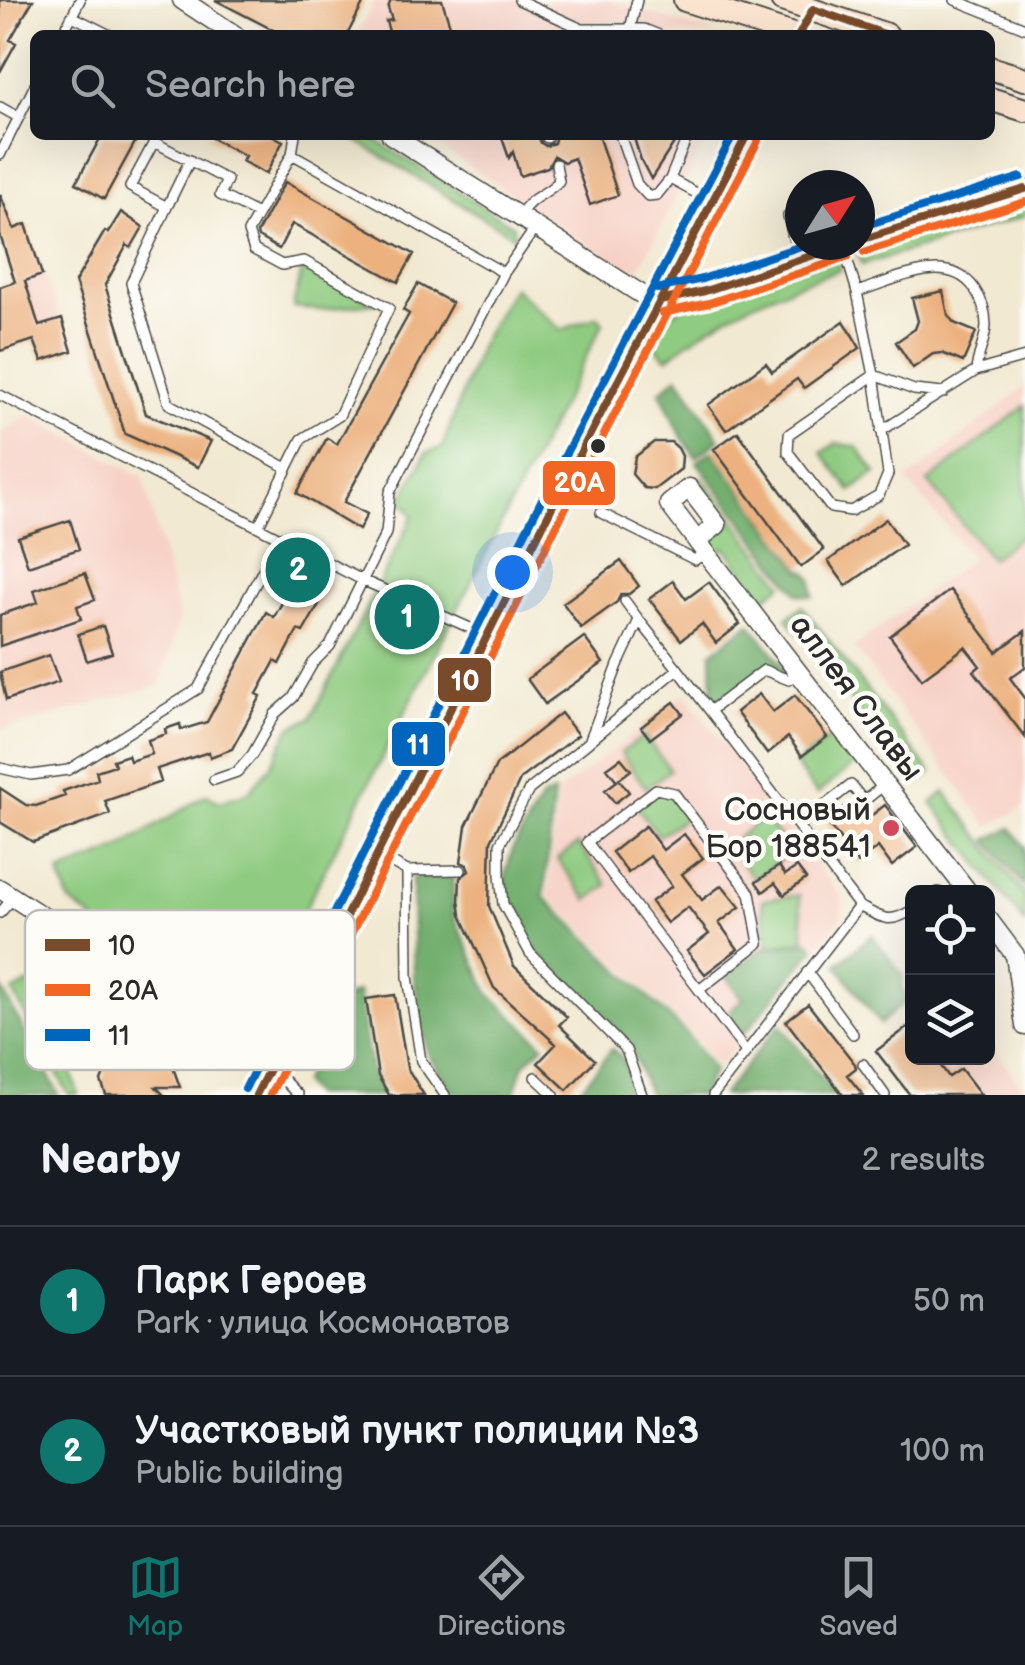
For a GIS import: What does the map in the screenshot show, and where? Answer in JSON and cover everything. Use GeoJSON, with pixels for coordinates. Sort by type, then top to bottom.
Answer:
{"type":"FeatureCollection","features":[{"type":"Feature","properties":{"kind":"street"},"geometry":{"type":"LineString","coordinates":[[182,0],[227,30]]}},
{"type":"Feature","properties":{"kind":"street"},"geometry":{"type":"LineString","coordinates":[[685,0],[780,30]]}},
{"type":"Feature","properties":{"kind":"street"},"geometry":{"type":"LineString","coordinates":[[782,0],[815,5],[874,30]]}},
{"type":"Feature","properties":{"kind":"street"},"geometry":{"type":"LineString","coordinates":[[799,30],[815,5]]}},
{"type":"Feature","properties":{"kind":"street"},"geometry":{"type":"LineString","coordinates":[[995,70],[1025,79]]}},
{"type":"Feature","properties":{"kind":"street"},"geometry":{"type":"LineString","coordinates":[[995,101],[1025,110]]}},
{"type":"Feature","properties":{"kind":"street"},"geometry":{"type":"LineString","coordinates":[[400,140],[644,296],[660,301],[705,292],[795,260]]}},
{"type":"Feature","properties":{"kind":"street"},"geometry":{"type":"LineString","coordinates":[[348,910],[486,636],[745,140]]}},
{"type":"Feature","properties":{"kind":"street"},"geometry":{"type":"LineString","coordinates":[[875,235],[1025,189]]}},
{"type":"Feature","properties":{"kind":"street","name":"аллея Славы"},"geometry":{"type":"LineString","coordinates":[[701,547],[963,885]]}},
{"type":"Feature","properties":{"kind":"street"},"geometry":{"type":"LineString","coordinates":[[7,893],[33,910]]}},
{"type":"Feature","properties":{"kind":"street"},"geometry":{"type":"LineString","coordinates":[[995,928],[1015,955],[1025,1026]]}},
{"type":"Feature","properties":{"kind":"street"},"geometry":{"type":"LineString","coordinates":[[256,1095],[268,1070]]}},
{"type":"Feature","properties":{"kind":"lane"},"geometry":{"type":"LineString","coordinates":[[65,30],[80,0]]}},
{"type":"Feature","properties":{"kind":"lane"},"geometry":{"type":"LineString","coordinates":[[519,0],[580,30]]}},
{"type":"Feature","properties":{"kind":"lane"},"geometry":{"type":"LineString","coordinates":[[630,29],[637,0]]}},
{"type":"Feature","properties":{"kind":"lane"},"geometry":{"type":"LineString","coordinates":[[955,0],[1025,28]]}},
{"type":"Feature","properties":{"kind":"lane"},"geometry":{"type":"LineString","coordinates":[[72,16],[100,30]]}},
{"type":"Feature","properties":{"kind":"lane"},"geometry":{"type":"LineString","coordinates":[[615,30],[646,30]]}},
{"type":"Feature","properties":{"kind":"lane"},"geometry":{"type":"LineString","coordinates":[[0,155],[30,94]]}},
{"type":"Feature","properties":{"kind":"lane"},"geometry":{"type":"LineString","coordinates":[[0,107],[18,117]]}},
{"type":"Feature","properties":{"kind":"lane"},"geometry":{"type":"LineString","coordinates":[[259,525],[302,439],[339,416],[389,308],[304,261],[282,265],[254,250],[248,232],[292,154],[295,140]]}},
{"type":"Feature","properties":{"kind":"lane"},"geometry":{"type":"LineString","coordinates":[[622,140],[636,184],[648,196],[656,195],[670,178],[686,140]]}},
{"type":"Feature","properties":{"kind":"lane"},"geometry":{"type":"LineString","coordinates":[[168,206],[130,188],[154,142],[228,180],[220,195],[258,214]]}},
{"type":"Feature","properties":{"kind":"lane"},"geometry":{"type":"LineString","coordinates":[[292,154],[504,273]]}},
{"type":"Feature","properties":{"kind":"lane"},"geometry":{"type":"LineString","coordinates":[[190,160],[130,283],[169,404],[287,468]]}},
{"type":"Feature","properties":{"kind":"lane"},"geometry":{"type":"LineString","coordinates":[[520,215],[530,199],[551,189],[559,180],[556,164]]}},
{"type":"Feature","properties":{"kind":"lane"},"geometry":{"type":"LineString","coordinates":[[670,178],[713,202]]}},
{"type":"Feature","properties":{"kind":"lane"},"geometry":{"type":"LineString","coordinates":[[214,780],[237,772],[275,714],[293,698],[313,662],[330,646],[386,533],[390,492],[504,273],[536,227]]}},
{"type":"Feature","properties":{"kind":"lane"},"geometry":{"type":"LineString","coordinates":[[848,260],[874,375],[888,474],[879,495],[852,511],[831,508],[788,452],[788,434],[874,375]]}},
{"type":"Feature","properties":{"kind":"lane"},"geometry":{"type":"LineString","coordinates":[[857,292],[933,270],[949,270],[965,277],[978,292],[984,310],[986,328],[976,371]]}},
{"type":"Feature","properties":{"kind":"lane"},"geometry":{"type":"LineString","coordinates":[[881,430],[976,371],[1025,357]]}},
{"type":"Feature","properties":{"kind":"lane"},"geometry":{"type":"LineString","coordinates":[[874,375],[914,390],[945,393]]}},
{"type":"Feature","properties":{"kind":"lane"},"geometry":{"type":"LineString","coordinates":[[0,395],[362,580],[486,636]]}},
{"type":"Feature","properties":{"kind":"lane"},"geometry":{"type":"LineString","coordinates":[[602,513],[694,560],[701,547]]}},
{"type":"Feature","properties":{"kind":"lane"},"geometry":{"type":"LineString","coordinates":[[0,768],[31,775],[68,770],[198,688],[281,536]]}},
{"type":"Feature","properties":{"kind":"lane"},"geometry":{"type":"LineString","coordinates":[[624,601],[859,906],[885,919],[905,914]]}},
{"type":"Feature","properties":{"kind":"lane"},"geometry":{"type":"LineString","coordinates":[[589,742],[639,620]]}},
{"type":"Feature","properties":{"kind":"lane"},"geometry":{"type":"LineString","coordinates":[[642,1095],[626,1050],[530,953],[503,904],[494,875],[500,844],[529,790],[678,669]]}},
{"type":"Feature","properties":{"kind":"lane"},"geometry":{"type":"LineString","coordinates":[[711,710],[764,670],[789,680],[799,672]]}},
{"type":"Feature","properties":{"kind":"lane"},"geometry":{"type":"LineString","coordinates":[[799,825],[851,784],[864,801],[884,785]]}},
{"type":"Feature","properties":{"kind":"lane"},"geometry":{"type":"LineString","coordinates":[[699,990],[759,943],[750,893],[674,793],[656,789],[587,842],[699,990],[746,1052]]}},
{"type":"Feature","properties":{"kind":"lane"},"geometry":{"type":"LineString","coordinates":[[376,854],[407,871],[460,870]]}},
{"type":"Feature","properties":{"kind":"lane"},"geometry":{"type":"LineString","coordinates":[[407,871],[408,977],[421,1061],[446,1095]]}},
{"type":"Feature","properties":{"kind":"lane"},"geometry":{"type":"LineString","coordinates":[[0,913],[7,893]]}},
{"type":"Feature","properties":{"kind":"lane"},"geometry":{"type":"LineString","coordinates":[[713,1095],[859,906]]}},
{"type":"Feature","properties":{"kind":"lane"},"geometry":{"type":"LineString","coordinates":[[807,972],[852,1034]]}},
{"type":"Feature","properties":{"kind":"lane"},"geometry":{"type":"LineString","coordinates":[[863,1064],[885,1095]]}},
{"type":"Feature","properties":{"kind":"lane"},"geometry":{"type":"LineString","coordinates":[[274,1070],[298,1095]]}},
{"type":"Feature","properties":{"kind":"lane"},"geometry":{"type":"LineString","coordinates":[[535,1077],[554,1095]]}},
{"type":"Feature","properties":{"kind":"shaded area"},"geometry":{"type":"Polygon","coordinates":[[[375,0],[607,0],[702,30],[360,30],[375,0]]]}},
{"type":"Feature","properties":{"kind":"shaded area"},"geometry":{"type":"Polygon","coordinates":[[[430,140],[706,140],[635,276],[430,140]]]}},
{"type":"Feature","properties":{"kind":"shaded area"},"geometry":{"type":"Polygon","coordinates":[[[8,212],[14,228],[26,224],[72,351],[42,361],[34,340],[0,351],[0,287],[15,281],[0,235],[0,215],[8,212]]]}},
{"type":"Feature","properties":{"kind":"shaded area"},"geometry":{"type":"Polygon","coordinates":[[[1025,387],[1025,806],[989,827],[854,647],[972,558],[907,480],[1025,387]]]}},
{"type":"Feature","properties":{"kind":"shaded area"},"geometry":{"type":"Polygon","coordinates":[[[29,415],[143,477],[179,617],[160,685],[0,731],[0,434],[29,415]]]}},
{"type":"Feature","properties":{"kind":"shaded area"},"geometry":{"type":"Polygon","coordinates":[[[685,694],[843,899],[841,920],[718,1067],[690,1031],[548,895],[558,793],[685,694]]]}},
{"type":"Feature","properties":{"kind":"shaded area"},"geometry":{"type":"Polygon","coordinates":[[[905,1029],[905,1065],[995,1065],[995,1050],[1025,1091],[1020,1095],[910,1095],[876,1051],[905,1029]]]}},
{"type":"Feature","properties":{"kind":"green space"},"geometry":{"type":"Polygon","coordinates":[[[355,140],[375,140],[513,226],[515,237],[355,140]]]}},
{"type":"Feature","properties":{"kind":"green space"},"geometry":{"type":"Polygon","coordinates":[[[1025,202],[1025,216],[862,265],[860,260],[875,260],[875,247],[1025,202]]]}},
{"type":"Feature","properties":{"kind":"green space"},"geometry":{"type":"Polygon","coordinates":[[[814,260],[837,260],[840,270],[749,305],[667,358],[646,338],[661,320],[694,300],[814,260]]]}},
{"type":"Feature","properties":{"kind":"green space"},"geometry":{"type":"Polygon","coordinates":[[[303,266],[374,303],[320,310],[293,307],[303,266]]]}},
{"type":"Feature","properties":{"kind":"green space"},"geometry":{"type":"Polygon","coordinates":[[[513,287],[561,330],[598,316],[603,323],[304,910],[81,910],[69,901],[60,873],[117,850],[206,795],[220,802],[249,792],[271,765],[290,728],[311,718],[413,516],[402,499],[426,453],[442,448],[480,345],[513,287]]]}},
{"type":"Feature","properties":{"kind":"green space"},"geometry":{"type":"Polygon","coordinates":[[[678,376],[720,439],[696,457],[660,392],[678,376]]]}},
{"type":"Feature","properties":{"kind":"green space"},"geometry":{"type":"Polygon","coordinates":[[[1025,406],[1025,532],[991,559],[928,482],[1025,406]]]}},
{"type":"Feature","properties":{"kind":"green space"},"geometry":{"type":"Polygon","coordinates":[[[836,443],[857,447],[876,473],[851,491],[822,453],[836,443]]]}},
{"type":"Feature","properties":{"kind":"green space"},"geometry":{"type":"Polygon","coordinates":[[[712,451],[812,579],[813,596],[798,594],[697,462],[712,451]]]}},
{"type":"Feature","properties":{"kind":"green space"},"geometry":{"type":"Polygon","coordinates":[[[701,477],[783,584],[764,599],[725,547],[712,557],[700,542],[720,525],[696,493],[701,477]]]}},
{"type":"Feature","properties":{"kind":"green space"},"geometry":{"type":"Polygon","coordinates":[[[802,606],[931,773],[916,784],[787,618],[802,606]]]}},
{"type":"Feature","properties":{"kind":"green space"},"geometry":{"type":"Polygon","coordinates":[[[750,623],[791,676],[764,669],[713,707],[712,652],[750,623]]]}},
{"type":"Feature","properties":{"kind":"green space"},"geometry":{"type":"Polygon","coordinates":[[[837,732],[859,761],[817,794],[795,765],[837,732]]]}},
{"type":"Feature","properties":{"kind":"green space"},"geometry":{"type":"Polygon","coordinates":[[[644,736],[670,770],[646,788],[621,753],[644,736]]]}},
{"type":"Feature","properties":{"kind":"green space"},"geometry":{"type":"Polygon","coordinates":[[[656,790],[673,795],[688,815],[659,836],[636,806],[656,790]]]}},
{"type":"Feature","properties":{"kind":"green space"},"geometry":{"type":"Polygon","coordinates":[[[945,792],[1025,895],[1025,923],[932,803],[945,792]]]}},
{"type":"Feature","properties":{"kind":"green space"},"geometry":{"type":"Polygon","coordinates":[[[554,793],[544,897],[686,1033],[714,1070],[701,1095],[649,1095],[630,1045],[534,949],[508,901],[505,875],[513,848],[542,798],[554,793]]]}},
{"type":"Feature","properties":{"kind":"green space"},"geometry":{"type":"Polygon","coordinates":[[[764,817],[791,852],[754,879],[728,845],[764,817]]]}},
{"type":"Feature","properties":{"kind":"green space"},"geometry":{"type":"Polygon","coordinates":[[[1011,828],[1025,847],[1025,887],[987,840],[1011,828]]]}},
{"type":"Feature","properties":{"kind":"green space"},"geometry":{"type":"Polygon","coordinates":[[[578,844],[608,885],[588,900],[557,859],[578,844]]]}},
{"type":"Feature","properties":{"kind":"green space"},"geometry":{"type":"Polygon","coordinates":[[[412,877],[453,878],[453,914],[490,995],[544,1045],[524,1064],[514,1095],[456,1095],[428,1055],[414,977],[412,877]]]}},
{"type":"Feature","properties":{"kind":"green space"},"geometry":{"type":"Polygon","coordinates":[[[799,895],[805,941],[768,946],[762,900],[799,895]]]}},
{"type":"Feature","properties":{"kind":"green space"},"geometry":{"type":"Polygon","coordinates":[[[872,935],[903,976],[905,1002],[880,1024],[837,965],[872,935]]]}},
{"type":"Feature","properties":{"kind":"green space"},"geometry":{"type":"Polygon","coordinates":[[[809,941],[815,948],[743,1035],[727,1013],[743,999],[726,976],[763,948],[809,941]]]}},
{"type":"Feature","properties":{"kind":"green space"},"geometry":{"type":"Polygon","coordinates":[[[25,985],[25,1014],[13,992],[25,985]]]}},
{"type":"Feature","properties":{"kind":"green space"},"geometry":{"type":"Polygon","coordinates":[[[0,986],[25,1032],[25,1070],[45,1070],[59,1095],[0,1095],[0,986]]]}},
{"type":"Feature","properties":{"kind":"green space"},"geometry":{"type":"Polygon","coordinates":[[[358,992],[371,1070],[382,1095],[312,1095],[302,1083],[308,1070],[355,1070],[358,992]]]}},
{"type":"Feature","properties":{"kind":"green space"},"geometry":{"type":"Polygon","coordinates":[[[780,1024],[835,1095],[722,1095],[780,1024]]]}},
{"type":"Feature","properties":{"kind":"green space"},"geometry":{"type":"Polygon","coordinates":[[[612,1049],[621,1056],[636,1095],[576,1095],[612,1049]]]}},
{"type":"Feature","properties":{"kind":"green space"},"geometry":{"type":"Polygon","coordinates":[[[55,1070],[71,1070],[78,1095],[69,1095],[55,1070]]]}},
{"type":"Feature","properties":{"kind":"building"},"geometry":{"type":"Polygon","coordinates":[[[0,0],[33,0],[10,40],[16,43],[0,72],[0,0]]]}},
{"type":"Feature","properties":{"kind":"building"},"geometry":{"type":"Polygon","coordinates":[[[215,0],[365,0],[350,30],[273,30],[215,0]]]}},
{"type":"Feature","properties":{"kind":"building"},"geometry":{"type":"Polygon","coordinates":[[[391,0],[442,0],[451,30],[389,30],[386,21],[392,20],[388,8],[391,0]]]}},
{"type":"Feature","properties":{"kind":"building"},"geometry":{"type":"Polygon","coordinates":[[[99,140],[136,140],[104,199],[76,183],[99,140]]]}},
{"type":"Feature","properties":{"kind":"building"},"geometry":{"type":"Polygon","coordinates":[[[215,140],[283,141],[266,174],[242,161],[245,156],[215,140]]]}},
{"type":"Feature","properties":{"kind":"building"},"geometry":{"type":"Polygon","coordinates":[[[503,140],[540,140],[546,146],[555,140],[600,140],[618,195],[590,205],[574,158],[564,162],[554,156],[548,167],[520,176],[513,152],[509,158],[503,140]]]}},
{"type":"Feature","properties":{"kind":"building"},"geometry":{"type":"Polygon","coordinates":[[[635,140],[676,140],[651,179],[635,140]]]}},
{"type":"Feature","properties":{"kind":"building"},"geometry":{"type":"Polygon","coordinates":[[[285,182],[414,254],[398,282],[292,224],[279,249],[258,237],[285,182]]]}},
{"type":"Feature","properties":{"kind":"building"},"geometry":{"type":"Polygon","coordinates":[[[0,194],[14,229],[26,224],[42,275],[25,281],[39,326],[62,319],[72,351],[42,361],[34,340],[0,351],[0,287],[15,282],[0,235],[0,194]]]}},
{"type":"Feature","properties":{"kind":"building"},"geometry":{"type":"Polygon","coordinates":[[[121,212],[143,227],[131,248],[127,245],[105,285],[146,414],[211,441],[198,467],[125,434],[75,282],[121,212]]]}},
{"type":"Feature","properties":{"kind":"building"},"geometry":{"type":"Polygon","coordinates":[[[418,284],[452,303],[344,502],[367,514],[359,530],[297,493],[327,438],[337,444],[409,314],[403,310],[418,284]]]}},
{"type":"Feature","properties":{"kind":"building"},"geometry":{"type":"Polygon","coordinates":[[[943,291],[948,315],[954,323],[976,332],[963,362],[942,353],[933,354],[913,368],[896,342],[915,329],[918,321],[912,298],[943,291]]]}},
{"type":"Feature","properties":{"kind":"building"},"geometry":{"type":"Polygon","coordinates":[[[844,321],[860,348],[804,388],[797,379],[726,430],[708,405],[766,363],[772,372],[844,321]]]}},
{"type":"Feature","properties":{"kind":"building"},"geometry":{"type":"Polygon","coordinates":[[[738,432],[824,550],[801,567],[714,449],[738,432]]]}},
{"type":"Feature","properties":{"kind":"building"},"geometry":{"type":"Polygon","coordinates":[[[654,442],[671,442],[678,448],[681,469],[655,489],[644,488],[632,474],[635,457],[654,442]]]}},
{"type":"Feature","properties":{"kind":"building"},"geometry":{"type":"Polygon","coordinates":[[[886,519],[904,545],[846,586],[828,561],[886,519]]]}},
{"type":"Feature","properties":{"kind":"building"},"geometry":{"type":"Polygon","coordinates":[[[70,520],[79,549],[28,566],[18,537],[70,520]]]}},
{"type":"Feature","properties":{"kind":"building"},"geometry":{"type":"Polygon","coordinates":[[[621,561],[639,586],[629,594],[621,594],[617,602],[581,628],[563,603],[621,561]]]}},
{"type":"Feature","properties":{"kind":"building"},"geometry":{"type":"Polygon","coordinates":[[[296,566],[330,585],[280,664],[275,661],[232,749],[210,757],[209,752],[157,769],[161,782],[105,801],[110,814],[33,842],[0,822],[0,788],[26,805],[36,806],[98,779],[96,771],[115,765],[113,760],[128,755],[130,761],[152,754],[148,740],[166,734],[165,729],[180,724],[181,730],[207,722],[266,612],[274,617],[296,566]]]}},
{"type":"Feature","properties":{"kind":"building"},"geometry":{"type":"Polygon","coordinates":[[[85,573],[95,600],[77,606],[81,619],[0,646],[0,615],[38,602],[34,590],[85,573]]]}},
{"type":"Feature","properties":{"kind":"building"},"geometry":{"type":"Polygon","coordinates":[[[673,581],[686,599],[709,582],[740,624],[716,643],[702,624],[681,640],[649,599],[673,581]]]}},
{"type":"Feature","properties":{"kind":"building"},"geometry":{"type":"Polygon","coordinates":[[[950,590],[997,652],[1025,631],[1025,667],[1010,678],[1025,698],[1025,737],[974,671],[980,666],[965,647],[922,679],[890,636],[950,590]]]}},
{"type":"Feature","properties":{"kind":"building"},"geometry":{"type":"Polygon","coordinates":[[[103,626],[112,653],[87,661],[78,634],[103,626]]]}},
{"type":"Feature","properties":{"kind":"building"},"geometry":{"type":"Polygon","coordinates":[[[584,637],[603,663],[545,704],[527,679],[584,637]]]}},
{"type":"Feature","properties":{"kind":"building"},"geometry":{"type":"Polygon","coordinates":[[[49,655],[59,682],[6,700],[0,672],[49,655]]]}},
{"type":"Feature","properties":{"kind":"building"},"geometry":{"type":"Polygon","coordinates":[[[759,694],[773,712],[795,695],[827,737],[802,756],[788,737],[767,754],[736,712],[759,694]]]}},
{"type":"Feature","properties":{"kind":"building"},"geometry":{"type":"Polygon","coordinates":[[[674,702],[683,714],[650,739],[641,727],[674,702]]]}},
{"type":"Feature","properties":{"kind":"building"},"geometry":{"type":"Polygon","coordinates":[[[561,713],[578,735],[521,778],[491,841],[489,906],[514,966],[567,1017],[559,1025],[595,1060],[567,1090],[538,1063],[556,1044],[494,988],[461,915],[459,901],[460,878],[469,871],[461,862],[466,826],[497,764],[561,713]]]}},
{"type":"Feature","properties":{"kind":"building"},"geometry":{"type":"Polygon","coordinates":[[[621,758],[631,770],[619,779],[629,792],[615,803],[605,790],[617,781],[607,768],[621,758]]]}},
{"type":"Feature","properties":{"kind":"building"},"geometry":{"type":"Polygon","coordinates":[[[850,803],[864,821],[885,805],[917,847],[892,866],[878,847],[858,863],[826,821],[850,803]]]}},
{"type":"Feature","properties":{"kind":"building"},"geometry":{"type":"Polygon","coordinates":[[[645,826],[663,850],[684,834],[703,858],[682,874],[702,900],[722,885],[740,907],[719,923],[738,949],[705,974],[687,951],[709,934],[688,907],[667,923],[651,902],[672,886],[650,856],[628,873],[612,852],[645,826]]]}},
{"type":"Feature","properties":{"kind":"building"},"geometry":{"type":"Polygon","coordinates":[[[779,866],[785,875],[797,867],[806,879],[784,895],[775,883],[763,892],[756,882],[779,866]]]}},
{"type":"Feature","properties":{"kind":"building"},"geometry":{"type":"Polygon","coordinates":[[[395,995],[407,1068],[424,1095],[389,1095],[378,1076],[366,999],[395,995]]]}},
{"type":"Feature","properties":{"kind":"building"},"geometry":{"type":"Polygon","coordinates":[[[808,1004],[855,1064],[856,1068],[847,1075],[863,1095],[843,1095],[786,1021],[808,1004]]]}},
{"type":"Feature","properties":{"kind":"building"},"geometry":{"type":"Polygon","coordinates":[[[905,1029],[905,1065],[940,1065],[949,1077],[961,1069],[981,1095],[910,1095],[876,1051],[905,1029]]]}},
{"type":"Feature","properties":{"kind":"building"},"geometry":{"type":"Polygon","coordinates":[[[106,1070],[174,1070],[180,1087],[156,1087],[164,1095],[106,1095],[101,1081],[106,1070]]]}},
{"type":"Feature","properties":{"kind":"transit line","name":"10"},"geometry":{"type":"LineString","coordinates":[[802,30],[813,9],[873,30]]}},
{"type":"Feature","properties":{"kind":"transit line","name":"11"},"geometry":{"type":"LineString","coordinates":[[335,910],[543,497],[730,140]]}},
{"type":"Feature","properties":{"kind":"transit line","name":"10"},"geometry":{"type":"LineString","coordinates":[[349,910],[554,503],[744,140]]}},
{"type":"Feature","properties":{"kind":"transit line","name":"20А"},"geometry":{"type":"LineString","coordinates":[[355,926],[565,509],[758,141]]}},
{"type":"Feature","properties":{"kind":"transit line","name":"11"},"geometry":{"type":"LineString","coordinates":[[875,222],[1021,177]]}},
{"type":"Feature","properties":{"kind":"transit line","name":"10"},"geometry":{"type":"LineString","coordinates":[[875,235],[1025,189]]}},
{"type":"Feature","properties":{"kind":"transit line","name":"20А"},"geometry":{"type":"LineString","coordinates":[[875,249],[1025,202]]}},
{"type":"Feature","properties":{"kind":"transit line","name":"11"},"geometry":{"type":"LineString","coordinates":[[657,289],[702,279],[785,251]]}},
{"type":"Feature","properties":{"kind":"transit line","name":"10"},"geometry":{"type":"LineString","coordinates":[[660,301],[705,291],[799,260]]}},
{"type":"Feature","properties":{"kind":"transit line","name":"20А"},"geometry":{"type":"LineString","coordinates":[[663,313],[709,303],[839,260]]}},
{"type":"Feature","properties":{"kind":"transit line","name":"11"},"geometry":{"type":"LineString","coordinates":[[245,1089],[255,1070]]}},
{"type":"Feature","properties":{"kind":"transit line","name":"10"},"geometry":{"type":"LineString","coordinates":[[256,1095],[269,1070]]}},
{"type":"Feature","properties":{"kind":"transit line","name":"20А"},"geometry":{"type":"LineString","coordinates":[[270,1095],[283,1070]]}},
{"type":"Feature","properties":{"kind":"place","name":"Участковый пункт полиции №3"},"geometry":{"type":"Point","coordinates":[298,570]}},
{"type":"Feature","properties":{"kind":"place","name":"Парк Героев"},"geometry":{"type":"Point","coordinates":[407,617]}},
{"type":"Feature","properties":{"kind":"place","name":"Сосновый Бор 188541"},"geometry":{"type":"Point","coordinates":[891,828]}}]}
